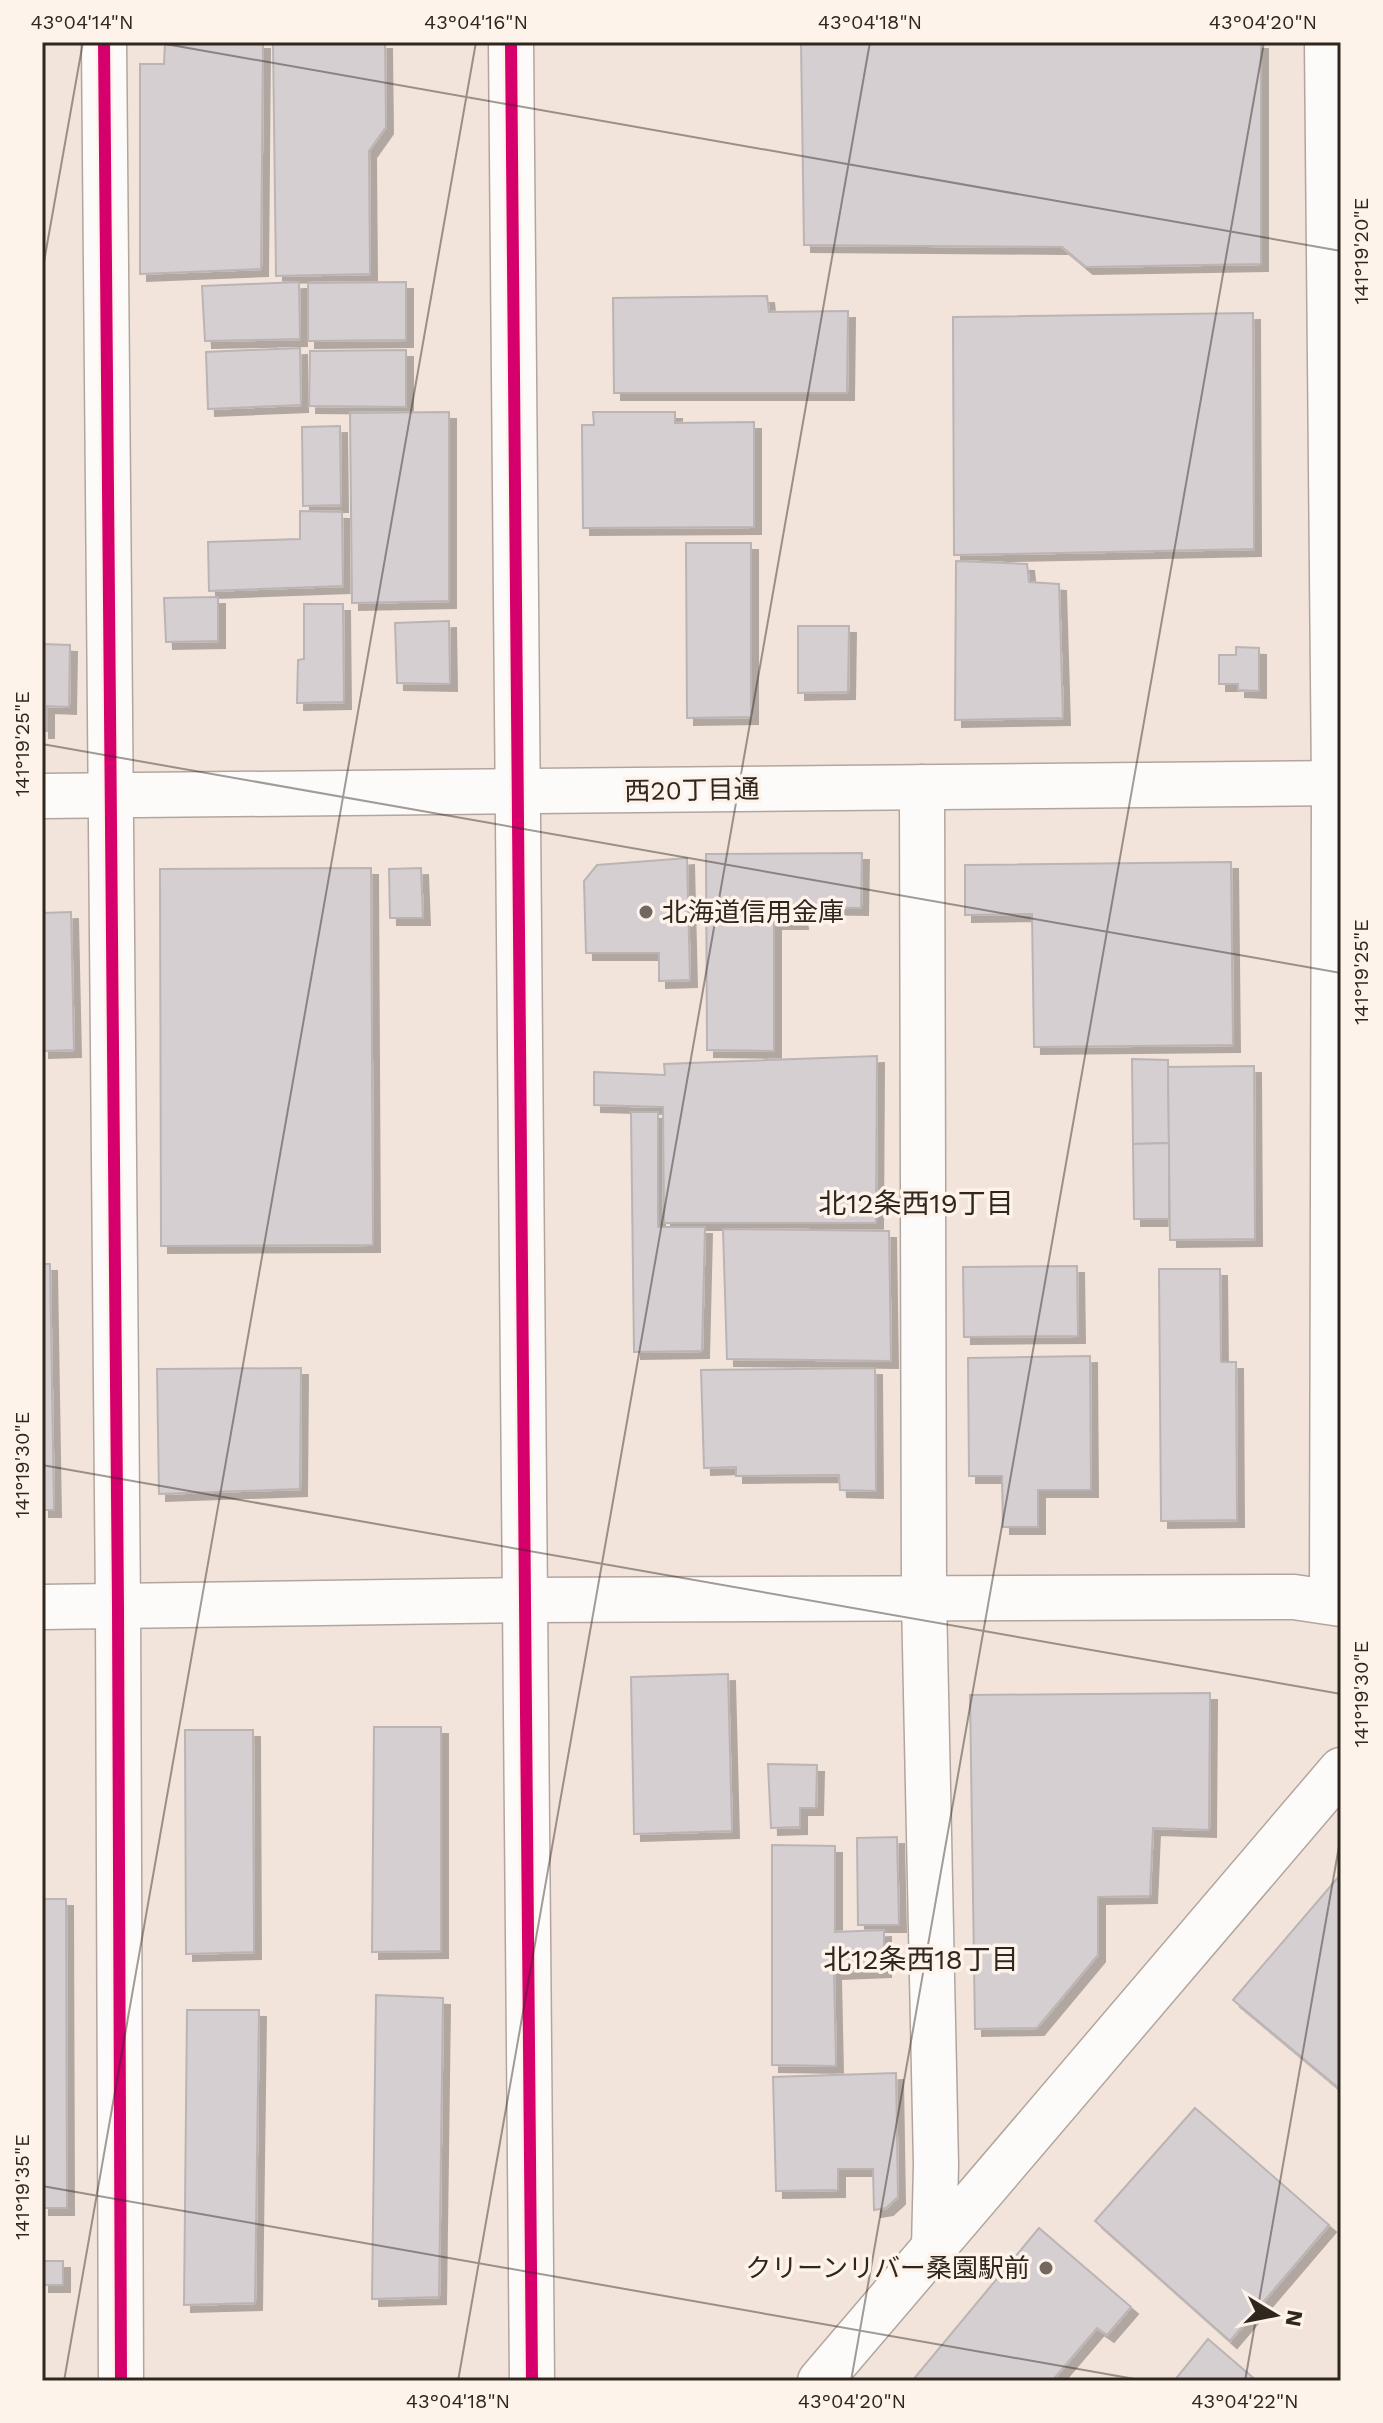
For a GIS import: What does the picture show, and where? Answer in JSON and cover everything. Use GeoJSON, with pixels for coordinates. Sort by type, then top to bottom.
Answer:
{"type":"FeatureCollection","features":[{"type":"Feature","properties":{"kind":"street"},"geometry":{"type":"LineString","coordinates":[[104,42],[118,1607],[121,2381]]}},
{"type":"Feature","properties":{"kind":"street"},"geometry":{"type":"LineString","coordinates":[[511,42],[532,2381]]}},
{"type":"Feature","properties":{"kind":"street"},"geometry":{"type":"LineString","coordinates":[[42,1607],[523,1600],[1294,1597],[1336,1603],[1338,783],[1327,42]]}},
{"type":"Feature","properties":{"kind":"street","name":"西20丁目通"},"geometry":{"type":"LineString","coordinates":[[42,796],[1338,783]]}},
{"type":"Feature","properties":{"kind":"street"},"geometry":{"type":"LineString","coordinates":[[922,787],[924,1599],[936,2165],[934,2248]]}},
{"type":"Feature","properties":{"kind":"street"},"geometry":{"type":"LineString","coordinates":[[820,2381],[1341,1770]]}},
{"type":"Feature","properties":{"kind":"building"},"geometry":{"type":"Polygon","coordinates":[[[165,42],[263,42],[261,269],[140,274],[140,64],[164,64],[165,42]]]}},
{"type":"Feature","properties":{"kind":"building"},"geometry":{"type":"Polygon","coordinates":[[[273,42],[385,42],[386,127],[369,151],[370,274],[276,276],[273,42]]]}},
{"type":"Feature","properties":{"kind":"building"},"geometry":{"type":"Polygon","coordinates":[[[801,42],[1261,42],[1261,264],[1086,267],[1062,247],[804,245],[801,42]]]}},
{"type":"Feature","properties":{"kind":"building"},"geometry":{"type":"Polygon","coordinates":[[[299,282],[300,339],[205,341],[202,286],[299,282]]]}},
{"type":"Feature","properties":{"kind":"building"},"geometry":{"type":"Polygon","coordinates":[[[406,282],[406,340],[308,341],[308,283],[406,282]]]}},
{"type":"Feature","properties":{"kind":"building"},"geometry":{"type":"Polygon","coordinates":[[[767,296],[769,312],[848,311],[847,393],[614,393],[613,298],[767,296]]]}},
{"type":"Feature","properties":{"kind":"building"},"geometry":{"type":"Polygon","coordinates":[[[1253,313],[1254,549],[954,555],[953,317],[1253,313]]]}},
{"type":"Feature","properties":{"kind":"building"},"geometry":{"type":"Polygon","coordinates":[[[300,348],[301,405],[208,409],[206,352],[300,348]]]}},
{"type":"Feature","properties":{"kind":"building"},"geometry":{"type":"Polygon","coordinates":[[[406,350],[406,407],[309,406],[310,351],[406,350]]]}},
{"type":"Feature","properties":{"kind":"building"},"geometry":{"type":"Polygon","coordinates":[[[449,412],[449,601],[352,603],[350,413],[449,412]]]}},
{"type":"Feature","properties":{"kind":"building"},"geometry":{"type":"Polygon","coordinates":[[[593,412],[675,412],[675,423],[754,422],[754,527],[583,528],[582,425],[594,425],[593,412]]]}},
{"type":"Feature","properties":{"kind":"building"},"geometry":{"type":"Polygon","coordinates":[[[340,426],[341,505],[303,506],[302,427],[340,426]]]}},
{"type":"Feature","properties":{"kind":"building"},"geometry":{"type":"Polygon","coordinates":[[[300,511],[342,512],[343,586],[209,591],[208,542],[300,539],[300,511]]]}},
{"type":"Feature","properties":{"kind":"building"},"geometry":{"type":"Polygon","coordinates":[[[686,543],[751,543],[751,717],[687,718],[686,543]]]}},
{"type":"Feature","properties":{"kind":"building"},"geometry":{"type":"Polygon","coordinates":[[[956,561],[1027,564],[1029,582],[1059,584],[1063,718],[955,720],[956,561]]]}},
{"type":"Feature","properties":{"kind":"building"},"geometry":{"type":"Polygon","coordinates":[[[218,597],[218,641],[166,642],[164,598],[218,597]]]}},
{"type":"Feature","properties":{"kind":"building"},"geometry":{"type":"Polygon","coordinates":[[[304,604],[343,604],[344,702],[297,703],[298,660],[304,659],[304,604]]]}},
{"type":"Feature","properties":{"kind":"building"},"geometry":{"type":"Polygon","coordinates":[[[449,621],[450,684],[397,683],[395,623],[449,621]]]}},
{"type":"Feature","properties":{"kind":"building"},"geometry":{"type":"Polygon","coordinates":[[[798,626],[849,626],[848,692],[798,693],[798,626]]]}},
{"type":"Feature","properties":{"kind":"building"},"geometry":{"type":"Polygon","coordinates":[[[42,644],[70,645],[69,707],[47,706],[47,731],[42,731],[42,644]]]}},
{"type":"Feature","properties":{"kind":"building"},"geometry":{"type":"Polygon","coordinates":[[[1236,647],[1259,648],[1259,691],[1238,690],[1238,684],[1219,684],[1219,655],[1236,655],[1236,647]]]}},
{"type":"Feature","properties":{"kind":"building"},"geometry":{"type":"Polygon","coordinates":[[[862,853],[861,908],[799,907],[801,922],[774,922],[774,1051],[707,1050],[706,854],[862,853]]]}},
{"type":"Feature","properties":{"kind":"building"},"geometry":{"type":"Polygon","coordinates":[[[687,858],[690,980],[659,981],[659,953],[586,953],[584,881],[597,865],[687,858]]]}},
{"type":"Feature","properties":{"kind":"building"},"geometry":{"type":"Polygon","coordinates":[[[1231,862],[1233,1045],[1034,1047],[1032,914],[965,915],[965,865],[1231,862]]]}},
{"type":"Feature","properties":{"kind":"building"},"geometry":{"type":"Polygon","coordinates":[[[371,868],[373,1245],[161,1246],[160,869],[371,868]]]}},
{"type":"Feature","properties":{"kind":"building"},"geometry":{"type":"Polygon","coordinates":[[[421,868],[423,918],[390,918],[389,869],[421,868]]]}},
{"type":"Feature","properties":{"kind":"building"},"geometry":{"type":"Polygon","coordinates":[[[71,912],[74,1050],[42,1051],[42,913],[71,912]]]}},
{"type":"Feature","properties":{"kind":"building"},"geometry":{"type":"Polygon","coordinates":[[[877,1056],[876,1223],[664,1223],[663,1107],[594,1105],[594,1072],[665,1075],[664,1064],[877,1056]]]}},
{"type":"Feature","properties":{"kind":"building"},"geometry":{"type":"Polygon","coordinates":[[[1132,1059],[1168,1060],[1169,1143],[1133,1144],[1132,1059]]]}},
{"type":"Feature","properties":{"kind":"building"},"geometry":{"type":"Polygon","coordinates":[[[1254,1066],[1255,1239],[1170,1240],[1168,1067],[1254,1066]]]}},
{"type":"Feature","properties":{"kind":"building"},"geometry":{"type":"Polygon","coordinates":[[[631,1112],[658,1112],[658,1227],[705,1227],[702,1351],[634,1352],[631,1112]]]}},
{"type":"Feature","properties":{"kind":"building"},"geometry":{"type":"Polygon","coordinates":[[[1169,1143],[1169,1219],[1134,1219],[1133,1144],[1169,1143]]]}},
{"type":"Feature","properties":{"kind":"building"},"geometry":{"type":"Polygon","coordinates":[[[723,1229],[889,1231],[891,1361],[727,1359],[723,1229]]]}},
{"type":"Feature","properties":{"kind":"building"},"geometry":{"type":"Polygon","coordinates":[[[42,1264],[50,1264],[54,1510],[42,1510],[42,1264]]]}},
{"type":"Feature","properties":{"kind":"building"},"geometry":{"type":"Polygon","coordinates":[[[1077,1266],[1078,1336],[964,1337],[963,1267],[1077,1266]]]}},
{"type":"Feature","properties":{"kind":"building"},"geometry":{"type":"Polygon","coordinates":[[[1159,1269],[1220,1269],[1221,1362],[1236,1362],[1237,1520],[1161,1521],[1159,1269]]]}},
{"type":"Feature","properties":{"kind":"building"},"geometry":{"type":"Polygon","coordinates":[[[1090,1356],[1091,1490],[1038,1490],[1038,1527],[1003,1527],[1002,1476],[969,1476],[968,1358],[1090,1356]]]}},
{"type":"Feature","properties":{"kind":"building"},"geometry":{"type":"Polygon","coordinates":[[[301,1368],[300,1489],[159,1494],[157,1369],[301,1368]]]}},
{"type":"Feature","properties":{"kind":"building"},"geometry":{"type":"Polygon","coordinates":[[[875,1368],[876,1491],[840,1490],[839,1475],[736,1476],[736,1467],[704,1468],[701,1370],[875,1368]]]}},
{"type":"Feature","properties":{"kind":"building"},"geometry":{"type":"Polygon","coordinates":[[[728,1674],[732,1831],[634,1834],[631,1677],[728,1674]]]}},
{"type":"Feature","properties":{"kind":"building"},"geometry":{"type":"Polygon","coordinates":[[[1210,1693],[1209,1830],[1153,1828],[1150,1896],[1098,1897],[1098,1955],[1037,2028],[975,2029],[970,1695],[1210,1693]]]}},
{"type":"Feature","properties":{"kind":"building"},"geometry":{"type":"Polygon","coordinates":[[[374,1727],[441,1727],[441,1951],[372,1952],[374,1727]]]}},
{"type":"Feature","properties":{"kind":"building"},"geometry":{"type":"Polygon","coordinates":[[[185,1730],[253,1730],[254,1952],[186,1954],[185,1730]]]}},
{"type":"Feature","properties":{"kind":"building"},"geometry":{"type":"Polygon","coordinates":[[[768,1764],[817,1765],[816,1808],[800,1808],[800,1827],[771,1828],[768,1764]]]}},
{"type":"Feature","properties":{"kind":"building"},"geometry":{"type":"Polygon","coordinates":[[[897,1837],[899,1925],[858,1925],[857,1838],[897,1837]]]}},
{"type":"Feature","properties":{"kind":"building"},"geometry":{"type":"Polygon","coordinates":[[[772,1845],[835,1846],[835,1932],[884,1930],[884,1970],[834,1972],[836,2066],[772,2065],[772,1845]]]}},
{"type":"Feature","properties":{"kind":"building"},"geometry":{"type":"Polygon","coordinates":[[[1341,1874],[1341,2090],[1233,2000],[1341,1874]]]}},
{"type":"Feature","properties":{"kind":"building"},"geometry":{"type":"Polygon","coordinates":[[[42,1899],[66,1899],[67,2208],[42,2208],[42,1899]]]}},
{"type":"Feature","properties":{"kind":"building"},"geometry":{"type":"Polygon","coordinates":[[[376,1995],[443,1998],[439,2297],[372,2299],[376,1995]]]}},
{"type":"Feature","properties":{"kind":"building"},"geometry":{"type":"Polygon","coordinates":[[[187,2010],[259,2010],[255,2303],[184,2305],[187,2010]]]}},
{"type":"Feature","properties":{"kind":"building"},"geometry":{"type":"Polygon","coordinates":[[[896,2073],[898,2197],[886,2208],[874,2210],[873,2169],[838,2169],[838,2190],[776,2191],[773,2077],[896,2073]]]}},
{"type":"Feature","properties":{"kind":"building"},"geometry":{"type":"Polygon","coordinates":[[[1195,2108],[1329,2225],[1230,2341],[1095,2221],[1195,2108]]]}},
{"type":"Feature","properties":{"kind":"building","name":"クリーンリバー桑園駅前"},"geometry":{"type":"Polygon","coordinates":[[[1039,2228],[1131,2307],[1107,2335],[1097,2328],[1052,2381],[912,2381],[1039,2228]]]}},
{"type":"Feature","properties":{"kind":"building"},"geometry":{"type":"Polygon","coordinates":[[[42,2261],[63,2261],[63,2285],[42,2285],[42,2261]]]}},
{"type":"Feature","properties":{"kind":"building"},"geometry":{"type":"Polygon","coordinates":[[[1208,2339],[1257,2381],[1174,2381],[1208,2339]]]}},
{"type":"Feature","properties":{"kind":"cycle path"},"geometry":{"type":"LineString","coordinates":[[104,42],[118,1607],[121,2381]]}},
{"type":"Feature","properties":{"kind":"cycle path"},"geometry":{"type":"LineString","coordinates":[[511,42],[532,2381]]}},
{"type":"Feature","properties":{"kind":"place","name":"北海道信用金庫"},"geometry":{"type":"Point","coordinates":[646,912]}},
{"type":"Feature","properties":{"kind":"place","name":"クリーンリバー桑園駅前"},"geometry":{"type":"Point","coordinates":[1046,2268]}},
{"type":"Feature","properties":{"kind":"district","name":"北12条西19丁目"},"geometry":{"type":"Point","coordinates":[916,1203]}},
{"type":"Feature","properties":{"kind":"district","name":"北12条西18丁目"},"geometry":{"type":"Point","coordinates":[921,1959]}}]}
